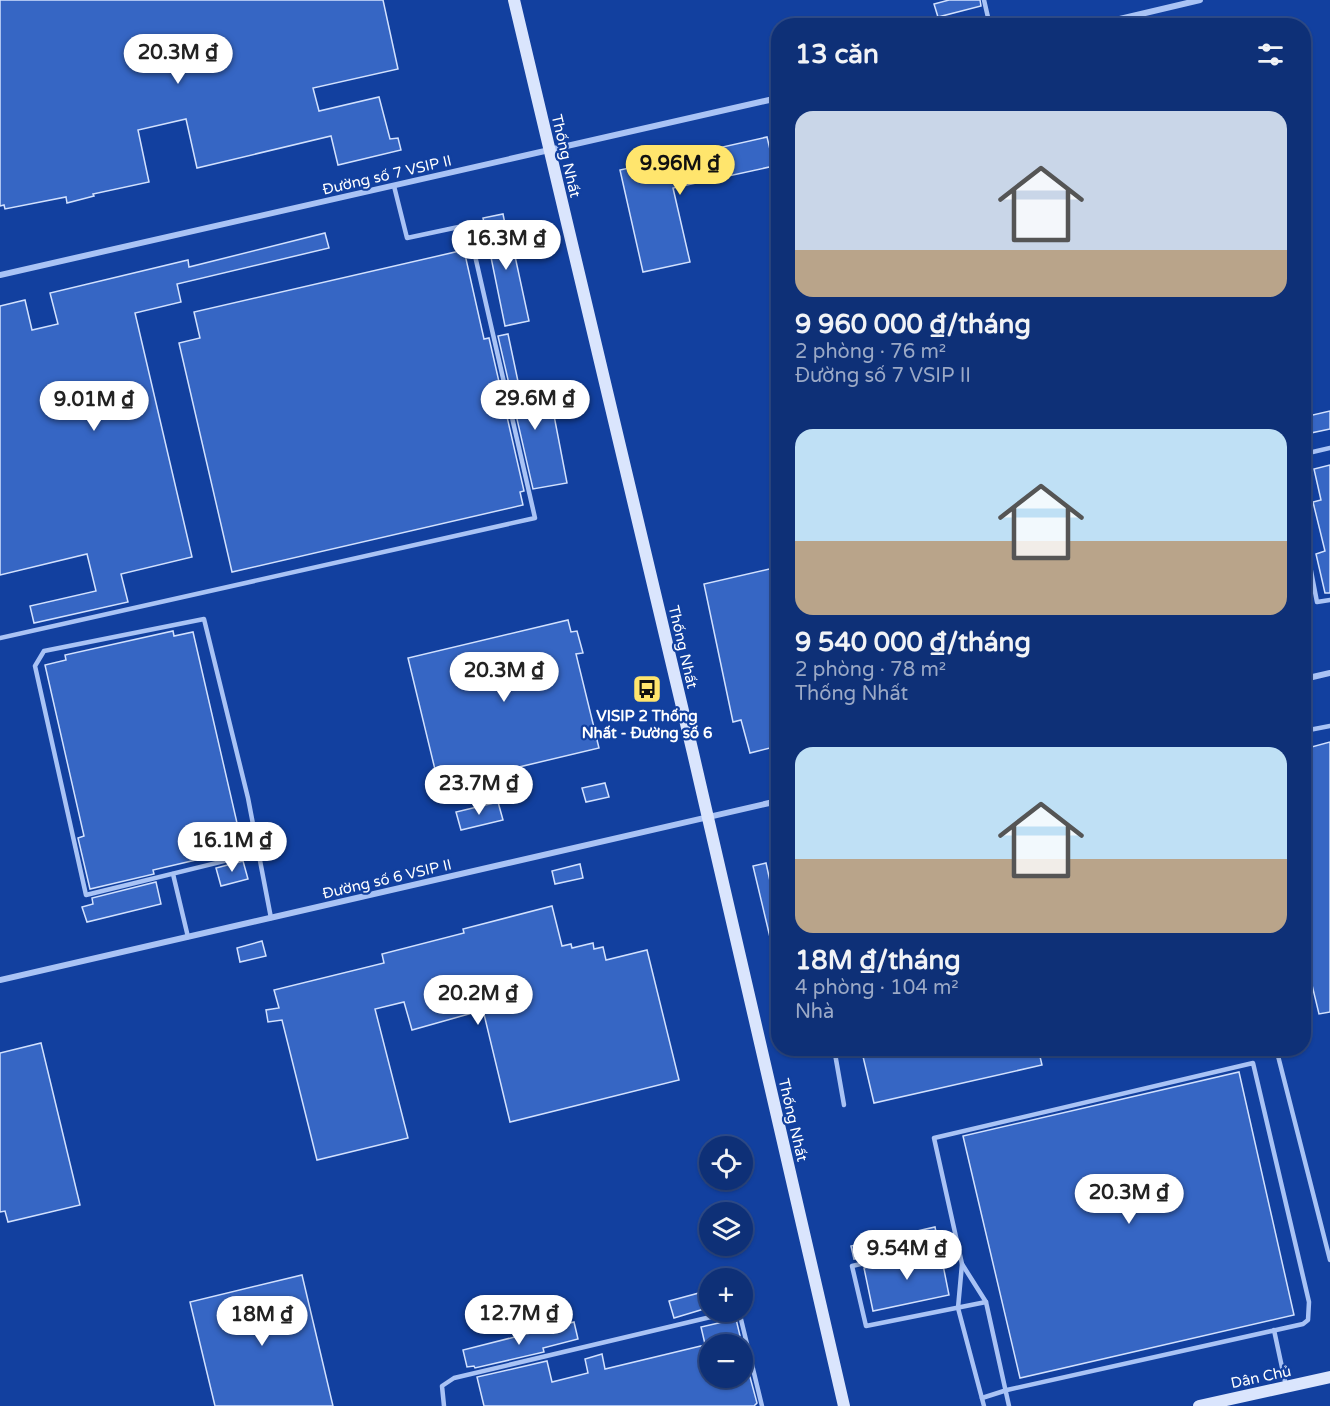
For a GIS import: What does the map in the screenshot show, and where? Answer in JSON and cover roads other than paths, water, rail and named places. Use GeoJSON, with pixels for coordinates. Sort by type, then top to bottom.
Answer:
{"type":"FeatureCollection","features":[{"type":"Feature","properties":{"kind":"street","name":"Thống Nhất"},"geometry":{"type":"LineString","coordinates":[[514,0],[708,818],[844,1406]]}},
{"type":"Feature","properties":{"kind":"street"},"geometry":{"type":"LineString","coordinates":[[1124,18],[1200,0]]}},
{"type":"Feature","properties":{"kind":"street","name":"Đường số 7 VSIP II"},"geometry":{"type":"LineString","coordinates":[[0,275],[771,100]]}},
{"type":"Feature","properties":{"kind":"street"},"geometry":{"type":"LineString","coordinates":[[1311,677],[1330,673]]}},
{"type":"Feature","properties":{"kind":"street","name":"Đường số 6 VSIP II"},"geometry":{"type":"LineString","coordinates":[[0,980],[771,803]]}},
{"type":"Feature","properties":{"kind":"street","name":"Dân Chủ"},"geometry":{"type":"LineString","coordinates":[[1199,1406],[1330,1377]]}},
{"type":"Feature","properties":{"kind":"lane"},"geometry":{"type":"LineString","coordinates":[[984,0],[988,18]]}},
{"type":"Feature","properties":{"kind":"lane"},"geometry":{"type":"LineString","coordinates":[[0,638],[535,518],[468,225],[406,238],[394,186]]}},
{"type":"Feature","properties":{"kind":"lane"},"geometry":{"type":"LineString","coordinates":[[1311,452],[1330,448]]}},
{"type":"Feature","properties":{"kind":"lane"},"geometry":{"type":"LineString","coordinates":[[1311,572],[1317,603],[1330,600]]}},
{"type":"Feature","properties":{"kind":"lane"},"geometry":{"type":"LineString","coordinates":[[257,853],[86,895],[35,666],[44,651],[204,619],[248,798],[271,918]]}},
{"type":"Feature","properties":{"kind":"lane"},"geometry":{"type":"LineString","coordinates":[[1311,730],[1330,726]]}},
{"type":"Feature","properties":{"kind":"lane"},"geometry":{"type":"LineString","coordinates":[[173,874],[188,937]]}},
{"type":"Feature","properties":{"kind":"lane"},"geometry":{"type":"LineString","coordinates":[[835,1056],[844,1105]]}},
{"type":"Feature","properties":{"kind":"lane"},"geometry":{"type":"LineString","coordinates":[[1278,1056],[1330,1260]]}},
{"type":"Feature","properties":{"kind":"lane"},"geometry":{"type":"LineString","coordinates":[[982,1398],[1006,1390],[1303,1324],[1308,1320],[1309,1302],[1253,1063],[934,1138],[962,1264],[986,1302],[1006,1390],[1009,1406]]}},
{"type":"Feature","properties":{"kind":"lane"},"geometry":{"type":"LineString","coordinates":[[956,1242],[852,1266],[866,1326],[986,1302]]}},
{"type":"Feature","properties":{"kind":"lane"},"geometry":{"type":"LineString","coordinates":[[962,1264],[958,1308],[984,1406]]}},
{"type":"Feature","properties":{"kind":"lane"},"geometry":{"type":"LineString","coordinates":[[444,1406],[442,1386],[454,1377],[699,1320]]}},
{"type":"Feature","properties":{"kind":"lane"},"geometry":{"type":"LineString","coordinates":[[740,1322],[762,1406]]}},
{"type":"Feature","properties":{"kind":"lane"},"geometry":{"type":"LineString","coordinates":[[1274,1330],[1286,1387]]}},
{"type":"Feature","properties":{"kind":"place","name":"VISIP 2 Thống Nhất - Đường số 6"},"geometry":{"type":"Point","coordinates":[647,689]}}]}
